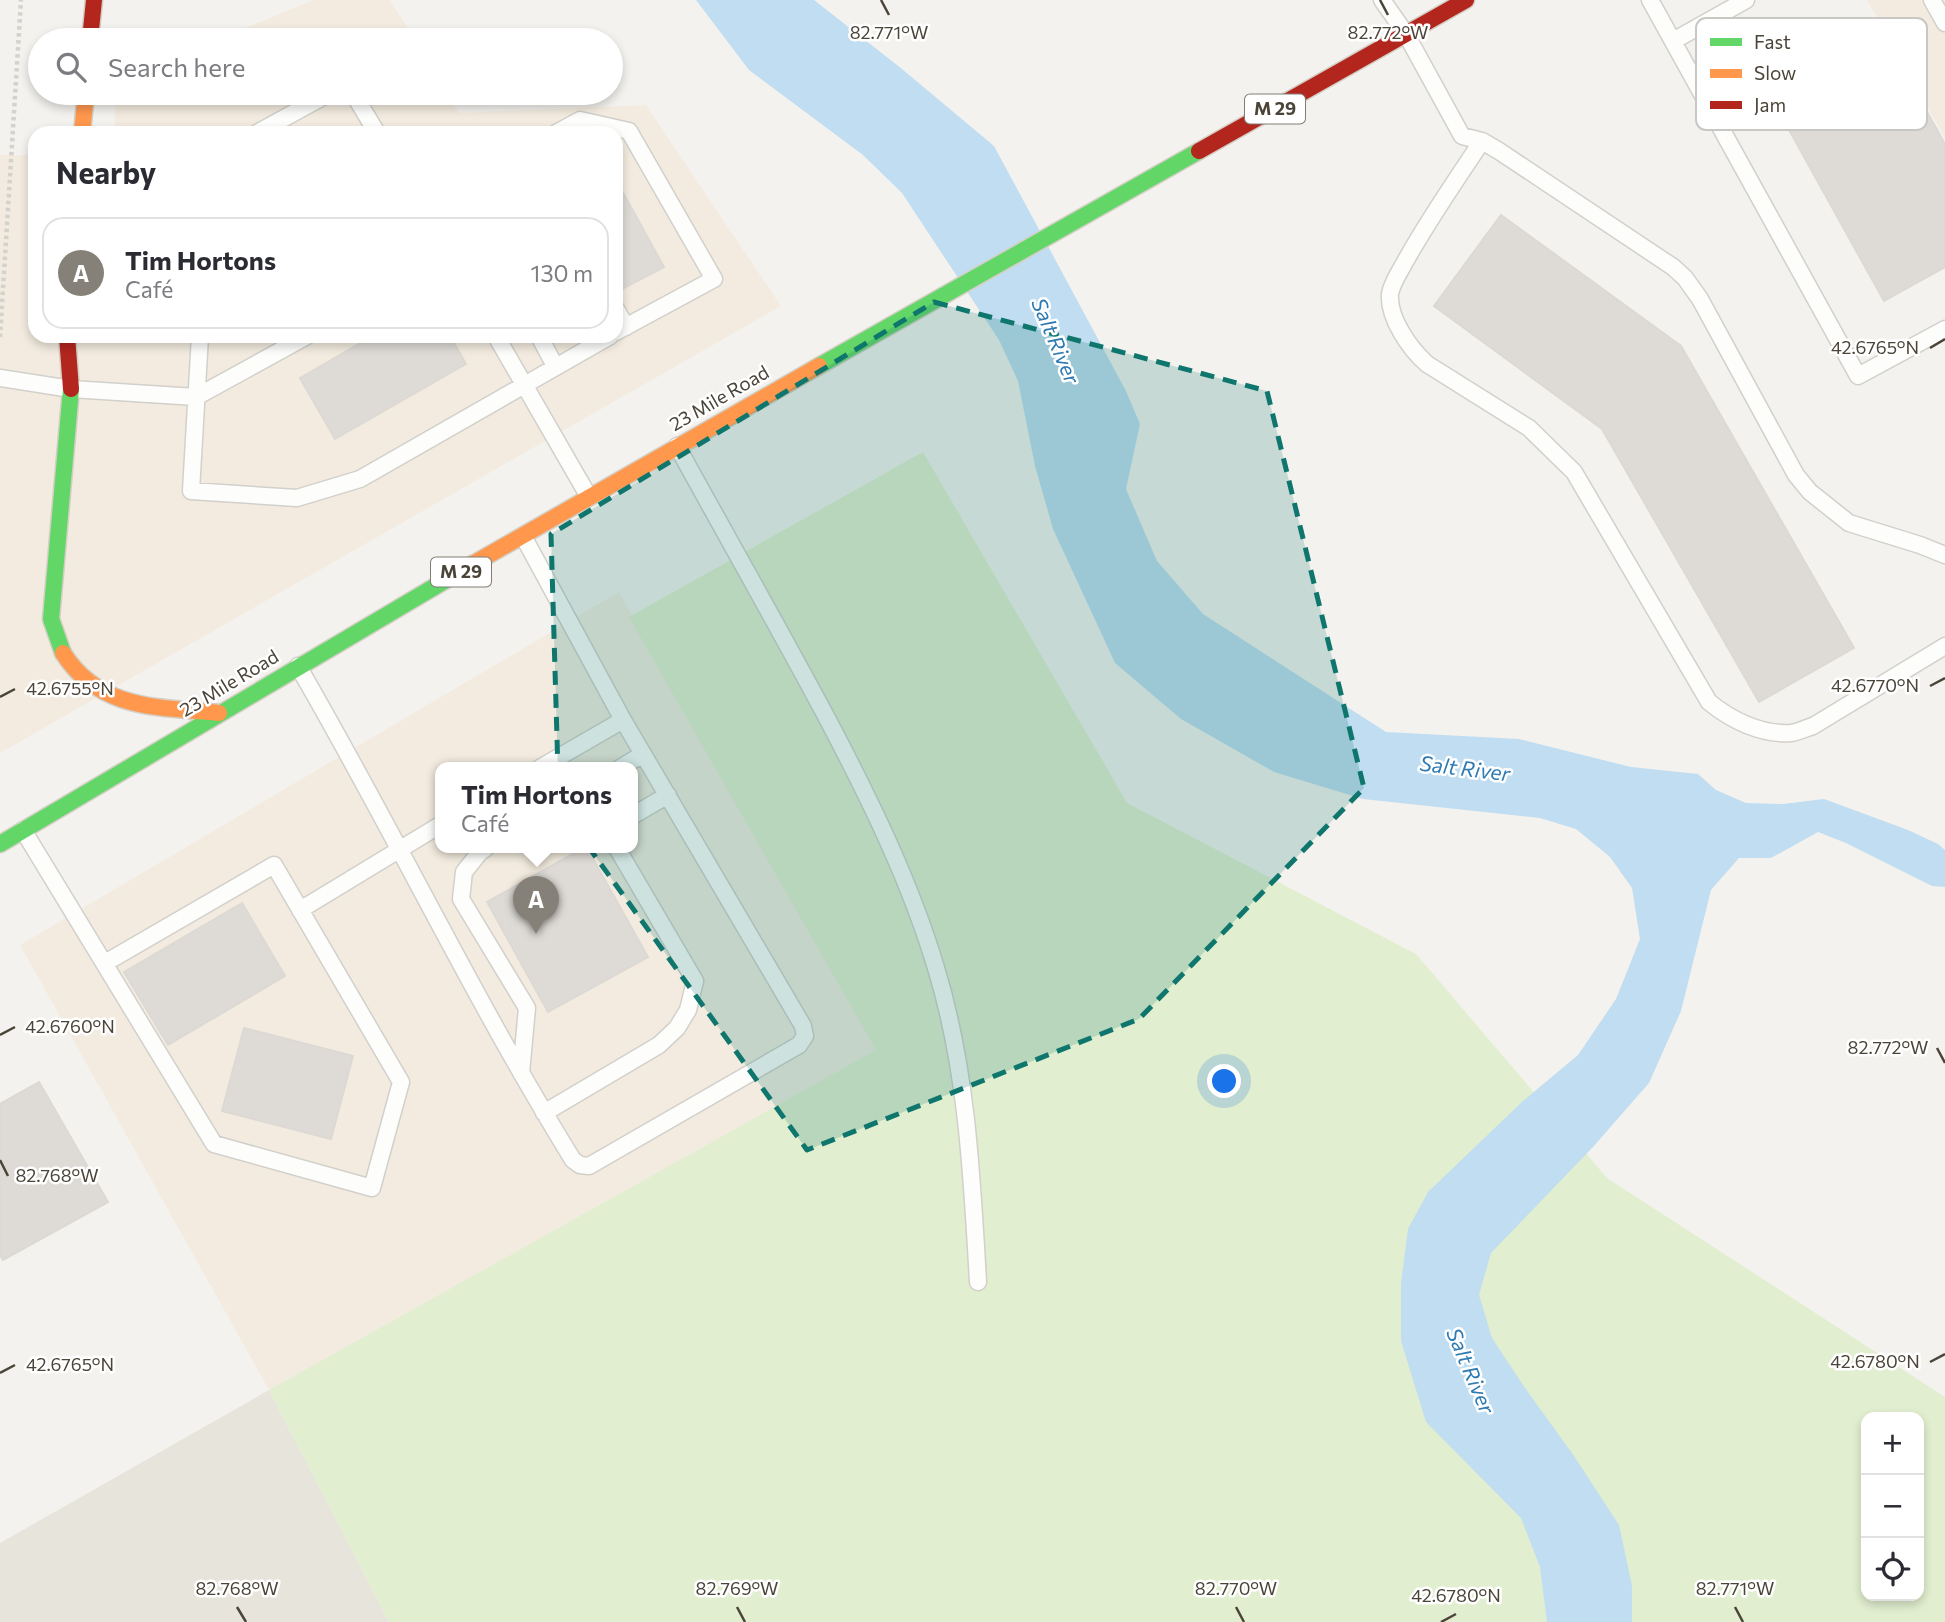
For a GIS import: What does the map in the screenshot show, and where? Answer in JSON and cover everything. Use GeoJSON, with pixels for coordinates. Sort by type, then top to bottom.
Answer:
{"type":"FeatureCollection","features":[{"type":"Feature","properties":{"kind":"main road"},"geometry":{"type":"LineString","coordinates":[[91,28],[94,0]]}},
{"type":"Feature","properties":{"kind":"main road","name":"23 Mile Road"},"geometry":{"type":"LineString","coordinates":[[0,844],[298,666],[677,446],[1466,0]]}},
{"type":"Feature","properties":{"kind":"main road"},"geometry":{"type":"LineString","coordinates":[[83,126],[85,105]]}},
{"type":"Feature","properties":{"kind":"main road"},"geometry":{"type":"LineString","coordinates":[[68,343],[71,389],[51,619],[55,636],[72,670],[86,683],[109,696],[140,705],[219,713]]}},
{"type":"Feature","properties":{"kind":"lane"},"geometry":{"type":"LineString","coordinates":[[1382,0],[1406,34],[1462,136],[1482,141],[1673,267],[1685,278],[1700,299],[1796,475],[1810,492],[1849,523],[1945,555]]}},
{"type":"Feature","properties":{"kind":"lane"},"geometry":{"type":"LineString","coordinates":[[1650,0],[1696,83]]}},
{"type":"Feature","properties":{"kind":"lane"},"geometry":{"type":"LineString","coordinates":[[1714,18],[1746,0]]}},
{"type":"Feature","properties":{"kind":"lane"},"geometry":{"type":"LineString","coordinates":[[1932,0],[1945,23]]}},
{"type":"Feature","properties":{"kind":"lane"},"geometry":{"type":"LineString","coordinates":[[1673,41],[1696,28]]}},
{"type":"Feature","properties":{"kind":"lane"},"geometry":{"type":"LineString","coordinates":[[270,126],[308,105]]}},
{"type":"Feature","properties":{"kind":"lane"},"geometry":{"type":"LineString","coordinates":[[360,105],[373,126]]}},
{"type":"Feature","properties":{"kind":"lane"},"geometry":{"type":"LineString","coordinates":[[569,126],[580,120],[607,126]]}},
{"type":"Feature","properties":{"kind":"lane"},"geometry":{"type":"LineString","coordinates":[[623,130],[629,131],[713,279],[623,329]]}},
{"type":"Feature","properties":{"kind":"lane"},"geometry":{"type":"LineString","coordinates":[[1722,130],[1858,376],[1945,329]]}},
{"type":"Feature","properties":{"kind":"lane"},"geometry":{"type":"LineString","coordinates":[[1482,141],[1397,276],[1390,295],[1395,318],[1415,353],[1427,364],[1529,428],[1574,472],[1709,702],[1726,716],[1748,725],[1793,733],[1812,726],[1945,646]]}},
{"type":"Feature","properties":{"kind":"lane"},"geometry":{"type":"LineString","coordinates":[[200,343],[191,491],[297,498],[360,479],[523,383],[597,343]]}},
{"type":"Feature","properties":{"kind":"lane"},"geometry":{"type":"LineString","coordinates":[[0,378],[71,389],[196,397],[294,343]]}},
{"type":"Feature","properties":{"kind":"lane"},"geometry":{"type":"LineString","coordinates":[[500,343],[589,497]]}},
{"type":"Feature","properties":{"kind":"lane"},"geometry":{"type":"LineString","coordinates":[[543,343],[555,366]]}},
{"type":"Feature","properties":{"kind":"lane"},"geometry":{"type":"LineString","coordinates":[[677,446],[841,745],[883,831],[917,910],[937,969],[958,1059],[971,1159],[978,1282]]}},
{"type":"Feature","properties":{"kind":"lane"},"geometry":{"type":"LineString","coordinates":[[298,666],[521,1073],[573,1160],[580,1165],[589,1166],[799,1045],[806,1036],[803,1026],[623,720],[523,536]]}},
{"type":"Feature","properties":{"kind":"lane"},"geometry":{"type":"LineString","coordinates":[[550,762],[623,720]]}},
{"type":"Feature","properties":{"kind":"lane"},"geometry":{"type":"LineString","coordinates":[[630,762],[643,754]]}},
{"type":"Feature","properties":{"kind":"lane"},"geometry":{"type":"LineString","coordinates":[[638,812],[668,795]]}},
{"type":"Feature","properties":{"kind":"lane"},"geometry":{"type":"LineString","coordinates":[[300,910],[435,828]]}},
{"type":"Feature","properties":{"kind":"lane"},"geometry":{"type":"LineString","coordinates":[[23,830],[214,1144],[372,1188],[401,1082],[274,865],[105,963]]}},
{"type":"Feature","properties":{"kind":"lane"},"geometry":{"type":"LineString","coordinates":[[479,853],[464,872],[461,899],[527,1008],[521,1073]]}},
{"type":"Feature","properties":{"kind":"lane"},"geometry":{"type":"LineString","coordinates":[[544,1113],[659,1045],[677,1028],[688,1010],[695,981],[620,853]]}},
{"type":"Feature","properties":{"kind":"path"},"geometry":{"type":"LineString","coordinates":[[0,337],[21,0]]}},
{"type":"Feature","properties":{"kind":"highlighted area"},"geometry":{"type":"Polygon","coordinates":[[[934,302],[1267,391],[1364,788],[1139,1019],[807,1150],[559,806],[551,534],[934,302]]]}},
{"type":"Feature","properties":{"kind":"shaded area"},"geometry":{"type":"Polygon","coordinates":[[[313,0],[390,0],[408,28],[246,28],[313,0]]]}},
{"type":"Feature","properties":{"kind":"shaded area"},"geometry":{"type":"Polygon","coordinates":[[[1867,0],[1945,0],[1945,138],[1927,106],[1927,18],[1877,18],[1867,0]]]}},
{"type":"Feature","properties":{"kind":"shaded area"},"geometry":{"type":"Polygon","coordinates":[[[115,105],[454,105],[459,113],[646,105],[781,306],[0,753],[0,155],[28,155],[28,343],[623,343],[623,126],[114,126],[115,105]]]}},
{"type":"Feature","properties":{"kind":"shaded area"},"geometry":{"type":"Polygon","coordinates":[[[619,592],[876,1050],[269,1390],[20,945],[619,592]]]}},
{"type":"Feature","properties":{"kind":"shaded area"},"geometry":{"type":"Polygon","coordinates":[[[269,1390],[389,1622],[0,1622],[0,1543],[269,1390]]]}},
{"type":"Feature","properties":{"kind":"green space"},"geometry":{"type":"Polygon","coordinates":[[[923,452],[1127,803],[1416,954],[1607,1178],[1945,1397],[1945,1622],[389,1622],[269,1390],[876,1050],[629,617],[923,452]]]}},
{"type":"Feature","properties":{"kind":"water","name":"Salt River"},"geometry":{"type":"Polygon","coordinates":[[[696,0],[814,0],[994,146],[1126,391],[1140,424],[1126,489],[1157,561],[1203,614],[1386,732],[1519,739],[1631,767],[1698,774],[1716,790],[1746,803],[1783,804],[1824,799],[1908,830],[1945,850],[1945,887],[1932,886],[1818,832],[1771,858],[1739,858],[1711,890],[1681,1011],[1649,1083],[1593,1147],[1491,1253],[1479,1295],[1492,1338],[1619,1525],[1632,1586],[1632,1622],[1547,1622],[1540,1567],[1521,1518],[1426,1422],[1401,1341],[1401,1283],[1408,1229],[1428,1192],[1523,1101],[1578,1055],[1616,999],[1640,939],[1632,888],[1610,857],[1576,829],[1540,818],[1363,799],[1274,772],[1181,719],[1115,663],[1053,529],[1035,466],[1018,381],[999,340],[902,193],[863,155],[749,70],[696,0]]]}},
{"type":"Feature","properties":{"kind":"building"},"geometry":{"type":"Polygon","coordinates":[[[1927,112],[1945,144],[1945,267],[1884,301],[1789,130],[1927,130],[1927,112]]]}},
{"type":"Feature","properties":{"kind":"building"},"geometry":{"type":"Polygon","coordinates":[[[623,193],[664,267],[623,288],[623,193]]]}},
{"type":"Feature","properties":{"kind":"building"},"geometry":{"type":"Polygon","coordinates":[[[1501,215],[1681,346],[1854,648],[1759,702],[1602,429],[1434,306],[1501,215]]]}},
{"type":"Feature","properties":{"kind":"building"},"geometry":{"type":"Polygon","coordinates":[[[360,343],[454,343],[466,364],[335,439],[300,378],[360,343]]]}},
{"type":"Feature","properties":{"kind":"building"},"geometry":{"type":"Polygon","coordinates":[[[574,853],[590,853],[648,957],[548,1012],[487,902],[574,853]]]}},
{"type":"Feature","properties":{"kind":"building"},"geometry":{"type":"Polygon","coordinates":[[[242,903],[285,976],[168,1045],[124,972],[242,903]]]}},
{"type":"Feature","properties":{"kind":"building"},"geometry":{"type":"Polygon","coordinates":[[[244,1028],[353,1056],[331,1139],[222,1111],[244,1028]]]}},
{"type":"Feature","properties":{"kind":"building"},"geometry":{"type":"Polygon","coordinates":[[[39,1082],[108,1202],[3,1260],[0,1255],[0,1104],[39,1082]]]}},
{"type":"Feature","properties":{"kind":"traffic: fast"},"geometry":{"type":"LineString","coordinates":[[819,366],[1199,151]]}},
{"type":"Feature","properties":{"kind":"traffic: fast"},"geometry":{"type":"LineString","coordinates":[[63,653],[51,619],[71,389]]}},
{"type":"Feature","properties":{"kind":"traffic: fast"},"geometry":{"type":"LineString","coordinates":[[0,844],[473,564]]}},
{"type":"Feature","properties":{"kind":"traffic: slow"},"geometry":{"type":"LineString","coordinates":[[83,126],[85,105]]}},
{"type":"Feature","properties":{"kind":"traffic: slow"},"geometry":{"type":"LineString","coordinates":[[473,564],[819,366]]}},
{"type":"Feature","properties":{"kind":"traffic: slow"},"geometry":{"type":"LineString","coordinates":[[63,653],[94,686],[112,695],[152,706],[219,713]]}},
{"type":"Feature","properties":{"kind":"traffic: jam"},"geometry":{"type":"LineString","coordinates":[[91,28],[94,0]]}},
{"type":"Feature","properties":{"kind":"traffic: jam"},"geometry":{"type":"LineString","coordinates":[[1199,151],[1466,0]]}},
{"type":"Feature","properties":{"kind":"traffic: jam"},"geometry":{"type":"LineString","coordinates":[[68,343],[71,389]]}},
{"type":"Feature","properties":{"kind":"place","name":"Tim Hortons"},"geometry":{"type":"Point","coordinates":[536,934]}}]}
